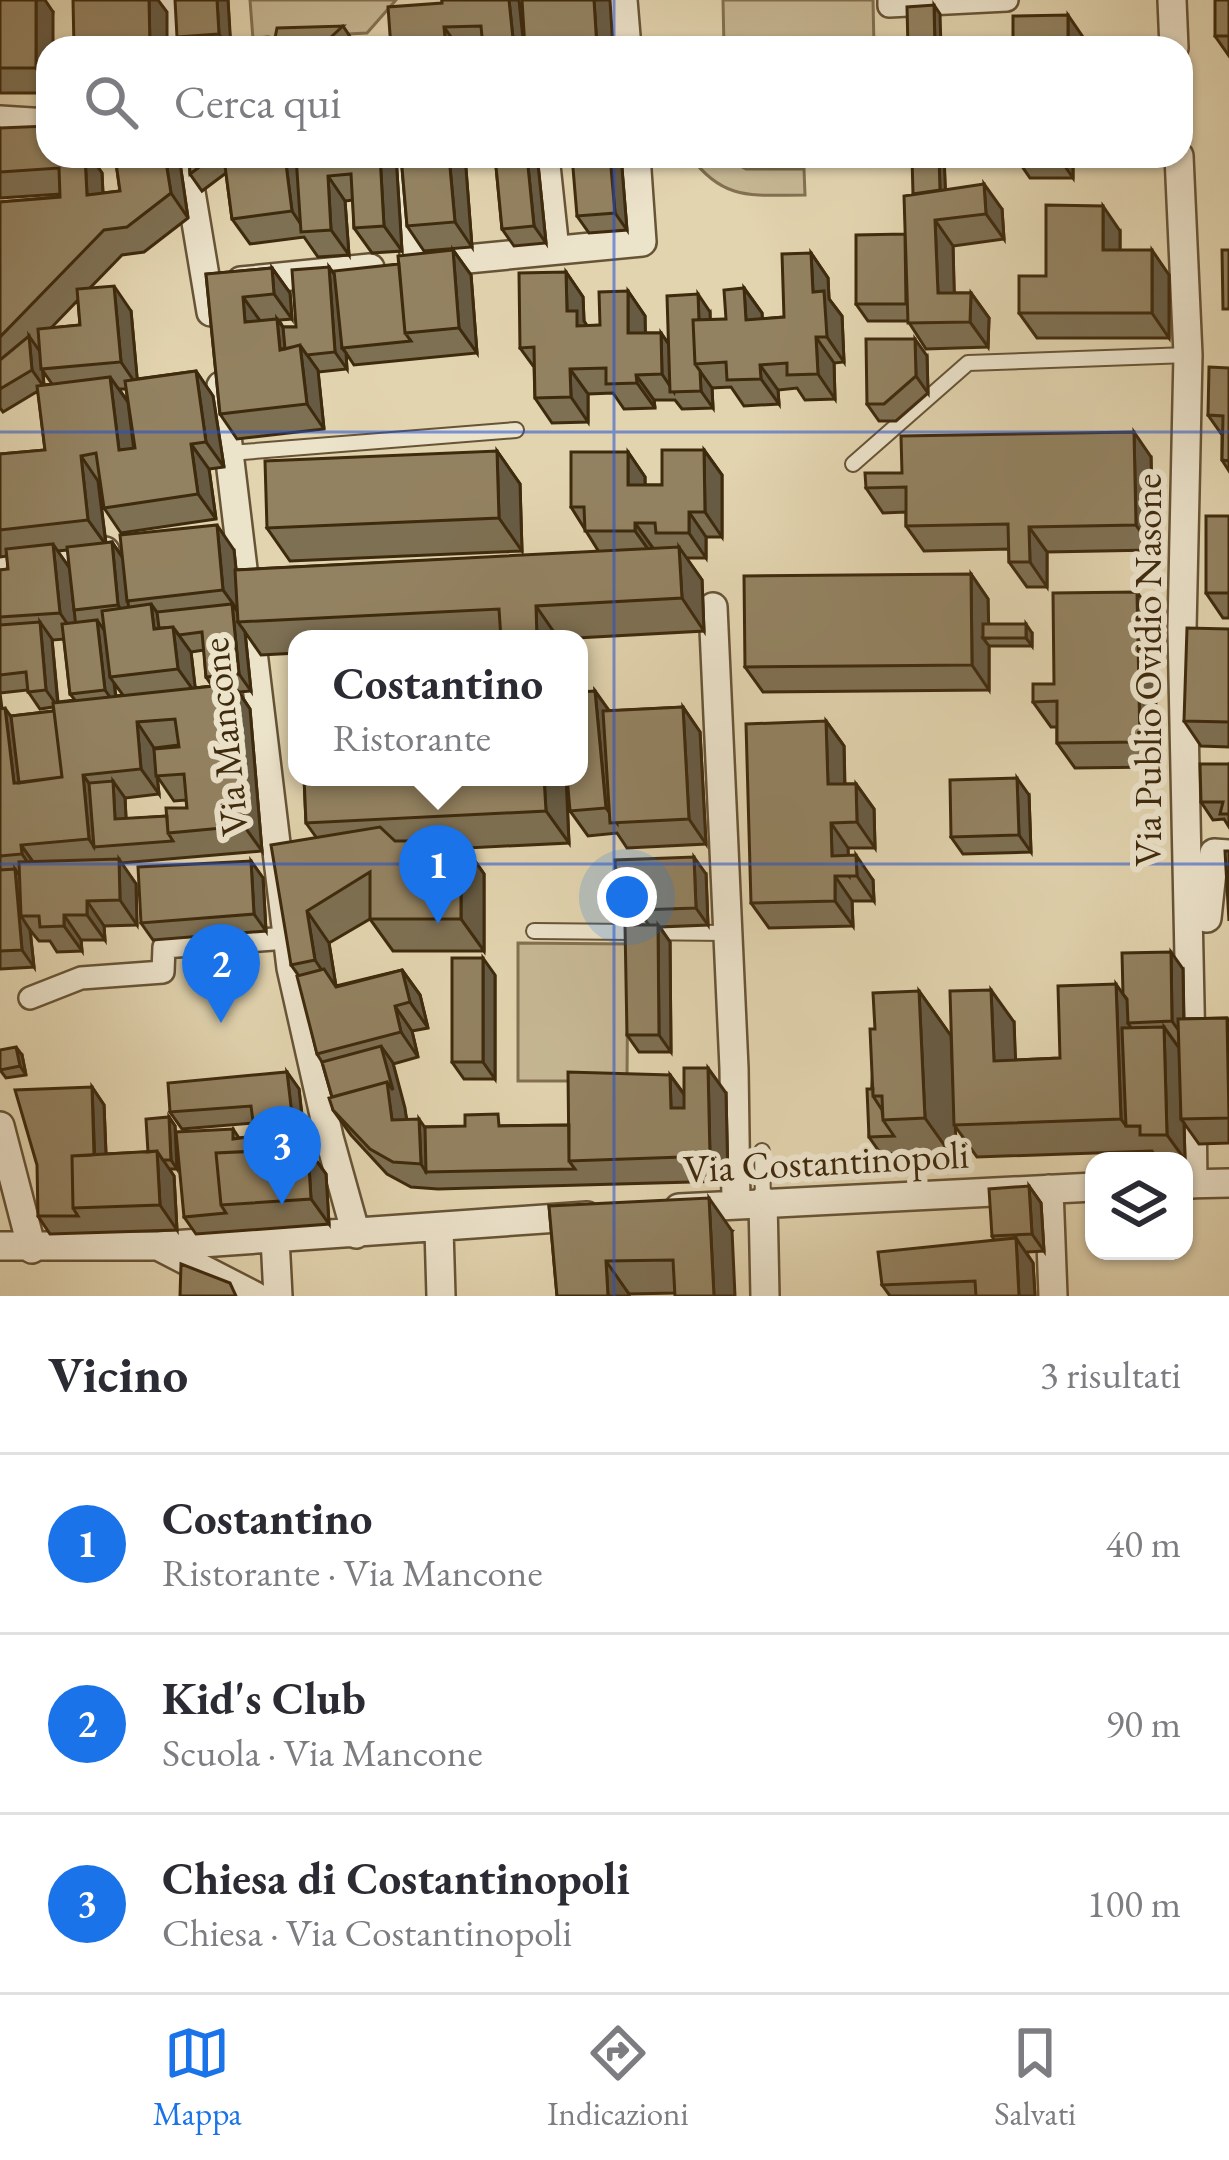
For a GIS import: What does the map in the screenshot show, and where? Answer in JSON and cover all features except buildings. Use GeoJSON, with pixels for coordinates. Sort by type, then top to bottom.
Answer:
{"type":"FeatureCollection","features":[{"type":"Feature","properties":{"kind":"street"},"geometry":{"type":"LineString","coordinates":[[172,0],[176,36]]}},
{"type":"Feature","properties":{"kind":"street"},"geometry":{"type":"LineString","coordinates":[[623,0],[626,36]]}},
{"type":"Feature","properties":{"kind":"street"},"geometry":{"type":"LineString","coordinates":[[889,0],[889,6],[1007,0]]}},
{"type":"Feature","properties":{"kind":"street"},"geometry":{"type":"LineString","coordinates":[[1172,0],[1174,36]]}},
{"type":"Feature","properties":{"kind":"street"},"geometry":{"type":"LineString","coordinates":[[0,120],[36,122]]}},
{"type":"Feature","properties":{"kind":"street","name":"Via Mancone"},"geometry":{"type":"LineString","coordinates":[[187,168],[230,453],[230,538],[265,867],[356,1234]]}},
{"type":"Feature","properties":{"kind":"street"},"geometry":{"type":"LineString","coordinates":[[407,168],[415,264]]}},
{"type":"Feature","properties":{"kind":"street"},"geometry":{"type":"LineString","coordinates":[[546,168],[555,250]]}},
{"type":"Feature","properties":{"kind":"street"},"geometry":{"type":"LineString","coordinates":[[207,284],[642,242],[637,168]]}},
{"type":"Feature","properties":{"kind":"street","name":"Via Publio Ovidio Nasone"},"geometry":{"type":"LineString","coordinates":[[1180,168],[1194,629],[1189,1152]]}},
{"type":"Feature","properties":{"kind":"street"},"geometry":{"type":"LineString","coordinates":[[0,562],[131,549]]}},
{"type":"Feature","properties":{"kind":"street"},"geometry":{"type":"LineString","coordinates":[[713,607],[734,1068],[765,1296]]}},
{"type":"Feature","properties":{"kind":"street"},"geometry":{"type":"LineString","coordinates":[[1207,918],[1214,853],[1229,854]]}},
{"type":"Feature","properties":{"kind":"street"},"geometry":{"type":"LineString","coordinates":[[30,998],[81,978],[163,972],[164,947],[286,938]]}},
{"type":"Feature","properties":{"kind":"street"},"geometry":{"type":"LineString","coordinates":[[0,1126],[32,1249]]}},
{"type":"Feature","properties":{"kind":"street"},"geometry":{"type":"LineString","coordinates":[[1193,1184],[1229,1184]]}},
{"type":"Feature","properties":{"kind":"street","name":"Via Costantinopoli"},"geometry":{"type":"LineString","coordinates":[[0,1246],[158,1246],[440,1229],[749,1202],[1085,1187]]}},
{"type":"Feature","properties":{"kind":"street"},"geometry":{"type":"LineString","coordinates":[[1049,1189],[1053,1296]]}},
{"type":"Feature","properties":{"kind":"street"},"geometry":{"type":"LineString","coordinates":[[440,1229],[441,1296]]}},
{"type":"Feature","properties":{"kind":"street"},"geometry":{"type":"LineString","coordinates":[[274,1238],[278,1296]]}},
{"type":"Feature","properties":{"kind":"street"},"geometry":{"type":"LineString","coordinates":[[158,1246],[255,1296]]}},
{"type":"Feature","properties":{"kind":"lane"},"geometry":{"type":"LineString","coordinates":[[853,464],[968,363],[1188,355]]}},
{"type":"Feature","properties":{"kind":"lane"},"geometry":{"type":"LineString","coordinates":[[230,453],[516,430]]}},
{"type":"Feature","properties":{"kind":"lane"},"geometry":{"type":"LineString","coordinates":[[534,931],[726,933]]}},
{"type":"Feature","properties":{"kind":"lane"},"geometry":{"type":"LineString","coordinates":[[749,1202],[762,1150]]}},
{"type":"Feature","properties":{"kind":"shaded area"},"geometry":{"type":"Polygon","coordinates":[[[250,0],[396,0],[367,33],[253,36],[250,0]]]}},
{"type":"Feature","properties":{"kind":"shaded area"},"geometry":{"type":"Polygon","coordinates":[[[723,0],[873,0],[874,36],[724,36],[723,0]]]}},
{"type":"Feature","properties":{"kind":"shaded area"},"geometry":{"type":"Polygon","coordinates":[[[700,168],[804,169],[805,195],[741,193],[700,168]]]}},
{"type":"Feature","properties":{"kind":"shaded area"},"geometry":{"type":"Polygon","coordinates":[[[518,943],[628,944],[627,1081],[518,1081],[518,943]]]}},
{"type":"Feature","properties":{"kind":"place","name":"Costantino"},"geometry":{"type":"Point","coordinates":[438,924]}},
{"type":"Feature","properties":{"kind":"place","name":"Kid's Club"},"geometry":{"type":"Point","coordinates":[221,1023]}},
{"type":"Feature","properties":{"kind":"place","name":"Chiesa di Costantinopoli"},"geometry":{"type":"Point","coordinates":[282,1205]}}]}
